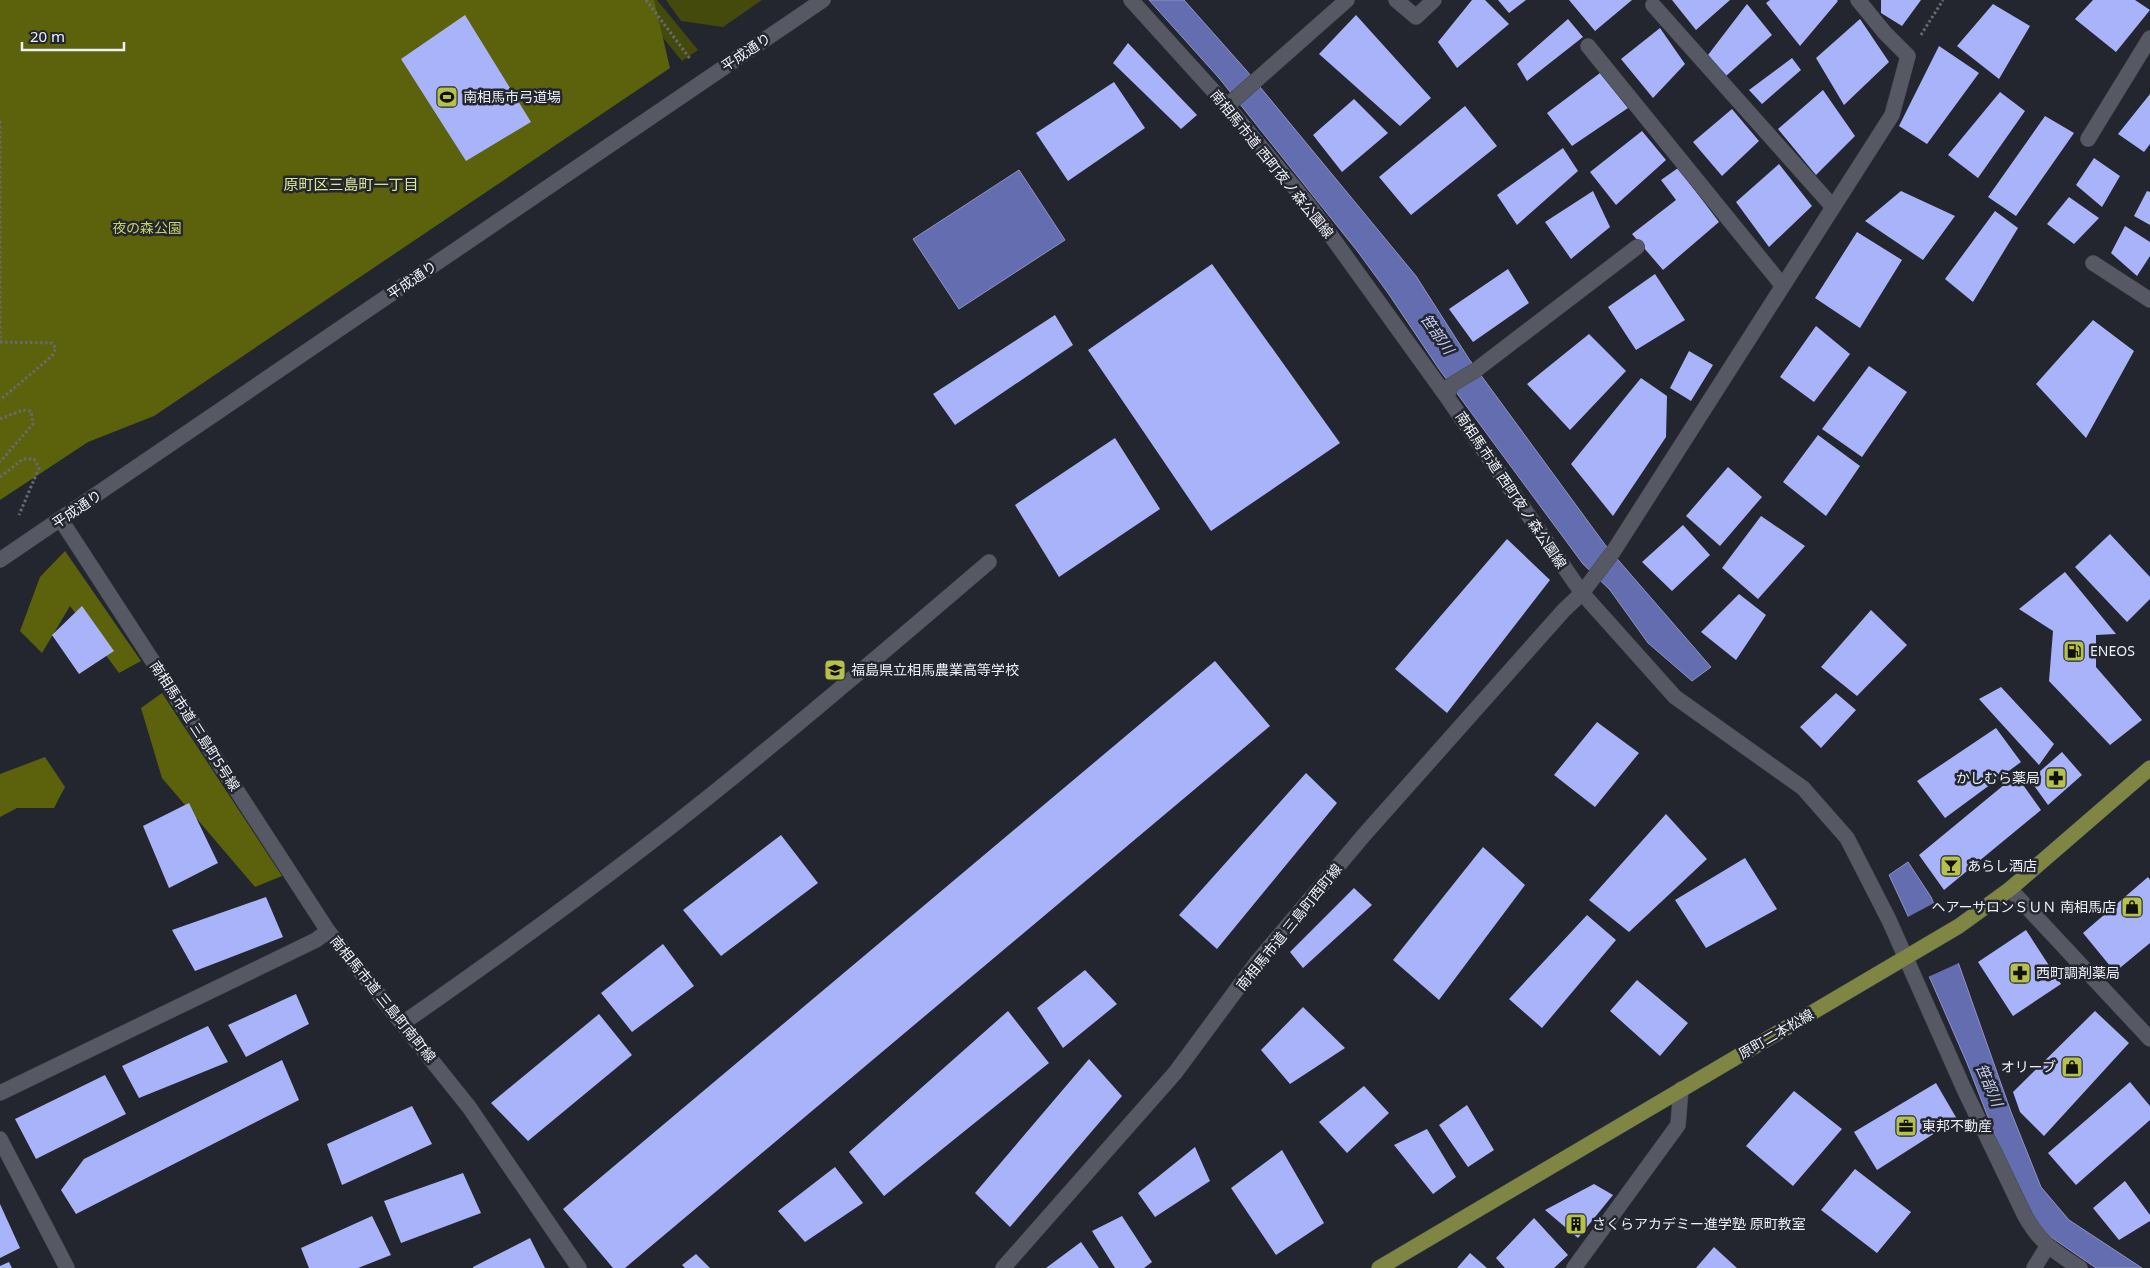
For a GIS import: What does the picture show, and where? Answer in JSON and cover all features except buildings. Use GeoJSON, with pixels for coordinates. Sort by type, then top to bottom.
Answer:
{"type":"FeatureCollection","features":[{"type":"Feature","properties":{"kind":"main road","name":"原町二本松線"},"geometry":{"type":"LineString","coordinates":[[1379,1268],[1958,926],[2010,889],[2150,768]]}},
{"type":"Feature","properties":{"kind":"street","name":"平成通り"},"geometry":{"type":"LineString","coordinates":[[0,560],[823,0]]}},
{"type":"Feature","properties":{"kind":"street","name":"南相馬市道 西町夜ノ森公園線"},"geometry":{"type":"LineString","coordinates":[[1131,0],[1230,104],[1308,204],[1449,391],[1582,593],[1675,697],[1803,788],[1847,838],[1889,920],[1904,958],[1913,978],[1920,987],[1964,1089],[2034,1233],[2047,1247],[2080,1268]]}},
{"type":"Feature","properties":{"kind":"street"},"geometry":{"type":"LineString","coordinates":[[1230,104],[1346,0]]}},
{"type":"Feature","properties":{"kind":"street"},"geometry":{"type":"LineString","coordinates":[[1396,0],[1416,16],[1434,0]]}},
{"type":"Feature","properties":{"kind":"street"},"geometry":{"type":"LineString","coordinates":[[1858,0],[1885,33],[1908,56]]}},
{"type":"Feature","properties":{"kind":"street"},"geometry":{"type":"LineString","coordinates":[[1653,5],[1833,207]]}},
{"type":"Feature","properties":{"kind":"street"},"geometry":{"type":"LineString","coordinates":[[2088,140],[2150,38]]}},
{"type":"Feature","properties":{"kind":"street"},"geometry":{"type":"LineString","coordinates":[[1588,46],[1782,285]]}},
{"type":"Feature","properties":{"kind":"street","name":"南相馬市道 三島町西町線"},"geometry":{"type":"LineString","coordinates":[[1003,1268],[1175,1072],[1257,962],[1364,836],[1557,618],[1582,593],[1613,552],[1892,115],[1908,56]]}},
{"type":"Feature","properties":{"kind":"street"},"geometry":{"type":"LineString","coordinates":[[1449,391],[1638,247]]}},
{"type":"Feature","properties":{"kind":"street"},"geometry":{"type":"LineString","coordinates":[[2094,263],[2150,300]]}},
{"type":"Feature","properties":{"kind":"street","name":"南相馬市道 三島町5号線"},"geometry":{"type":"LineString","coordinates":[[61,520],[328,931]]}},
{"type":"Feature","properties":{"kind":"street"},"geometry":{"type":"LineString","coordinates":[[403,1023],[540,924],[713,793],[760,756],[989,562]]}},
{"type":"Feature","properties":{"kind":"street"},"geometry":{"type":"LineString","coordinates":[[2010,889],[2150,1039]]}},
{"type":"Feature","properties":{"kind":"street","name":"南相馬市道 三島町南町線"},"geometry":{"type":"LineString","coordinates":[[0,1094],[316,940],[328,931],[469,1107],[579,1268]]}},
{"type":"Feature","properties":{"kind":"street"},"geometry":{"type":"LineString","coordinates":[[1574,1268],[1678,1125],[1681,1089]]}},
{"type":"Feature","properties":{"kind":"street"},"geometry":{"type":"LineString","coordinates":[[0,1139],[67,1268]]}},
{"type":"Feature","properties":{"kind":"street"},"geometry":{"type":"LineString","coordinates":[[2034,1268],[2047,1247]]}},
{"type":"Feature","properties":{"kind":"path"},"geometry":{"type":"LineString","coordinates":[[646,0],[692,61]]}},
{"type":"Feature","properties":{"kind":"path"},"geometry":{"type":"LineString","coordinates":[[1908,56],[1944,0]]}},
{"type":"Feature","properties":{"kind":"path"},"geometry":{"type":"LineString","coordinates":[[0,121],[0,342],[52,343],[56,348],[52,356],[0,400]]}},
{"type":"Feature","properties":{"kind":"path"},"geometry":{"type":"LineString","coordinates":[[0,420],[23,410],[31,411],[33,424],[0,462]]}},
{"type":"Feature","properties":{"kind":"path"},"geometry":{"type":"LineString","coordinates":[[0,477],[23,459],[34,459],[39,468],[16,523]]}},
{"type":"Feature","properties":{"kind":"green space","name":"夜の森公園"},"geometry":{"type":"Polygon","coordinates":[[[0,0],[654,0],[670,68],[154,416],[88,442],[0,500],[0,0]]]}},
{"type":"Feature","properties":{"kind":"green space"},"geometry":{"type":"Polygon","coordinates":[[[632,0],[657,0],[698,50],[682,61],[632,0]]]}},
{"type":"Feature","properties":{"kind":"green space"},"geometry":{"type":"Polygon","coordinates":[[[666,0],[762,0],[723,27],[681,21],[666,0]]]}},
{"type":"Feature","properties":{"kind":"green space"},"geometry":{"type":"Polygon","coordinates":[[[65,551],[141,661],[119,673],[70,606],[42,653],[20,631],[40,577],[65,551]]]}},
{"type":"Feature","properties":{"kind":"green space"},"geometry":{"type":"Polygon","coordinates":[[[162,693],[282,876],[255,887],[162,778],[141,708],[162,693]]]}},
{"type":"Feature","properties":{"kind":"green space"},"geometry":{"type":"Polygon","coordinates":[[[45,757],[65,787],[54,808],[17,808],[0,817],[0,774],[45,757]]]}},
{"type":"Feature","properties":{"kind":"water","name":"笹部川"},"geometry":{"type":"Polygon","coordinates":[[[1149,0],[1184,0],[1246,70],[1416,276],[1469,359],[1606,546],[1711,667],[1692,681],[1648,643],[1610,590],[1583,564],[1439,369],[1358,252],[1219,78],[1149,0]]]}},
{"type":"Feature","properties":{"kind":"water"},"geometry":{"type":"Polygon","coordinates":[[[1019,170],[1065,240],[959,309],[913,239],[1019,170]]]}},
{"type":"Feature","properties":{"kind":"water","name":"笹部川"},"geometry":{"type":"Polygon","coordinates":[[[1908,862],[1931,897],[1958,962],[2011,1112],[2041,1187],[2069,1220],[2142,1268],[2096,1268],[2048,1235],[2028,1212],[2012,1179],[1967,1063],[1929,976],[1915,931],[1889,875],[1908,862]]]}},
{"type":"Feature","properties":{"kind":"pier"},"geometry":{"type":"Polygon","coordinates":[[[1936,902],[1961,962],[1928,977],[1906,918],[1936,902]]]}},
{"type":"Feature","properties":{"kind":"place","name":"南相馬市弓道場"},"geometry":{"type":"Point","coordinates":[447,97]}},
{"type":"Feature","properties":{"kind":"place","name":"ENEOS"},"geometry":{"type":"Point","coordinates":[2074,651]}},
{"type":"Feature","properties":{"kind":"place","name":"福島県立相馬農業高等学校"},"geometry":{"type":"Point","coordinates":[835,670]}},
{"type":"Feature","properties":{"kind":"place","name":"かしむら薬局"},"geometry":{"type":"Point","coordinates":[2056,778]}},
{"type":"Feature","properties":{"kind":"place","name":"あらし酒店"},"geometry":{"type":"Point","coordinates":[1951,866]}},
{"type":"Feature","properties":{"kind":"place","name":"ヘアーサロンＳＵＮ 南相馬店"},"geometry":{"type":"Point","coordinates":[2132,907]}},
{"type":"Feature","properties":{"kind":"place","name":"西町調剤薬局"},"geometry":{"type":"Point","coordinates":[2020,973]}},
{"type":"Feature","properties":{"kind":"place","name":"オリーブ"},"geometry":{"type":"Point","coordinates":[2072,1067]}},
{"type":"Feature","properties":{"kind":"place","name":"東邦不動産"},"geometry":{"type":"Point","coordinates":[1906,1126]}},
{"type":"Feature","properties":{"kind":"place","name":"さくらアカデミー進学塾 原町教室"},"geometry":{"type":"Point","coordinates":[1576,1224]}},
{"type":"Feature","properties":{"kind":"district","name":"原町区三島町一丁目"},"geometry":{"type":"Point","coordinates":[351,185]}}]}
